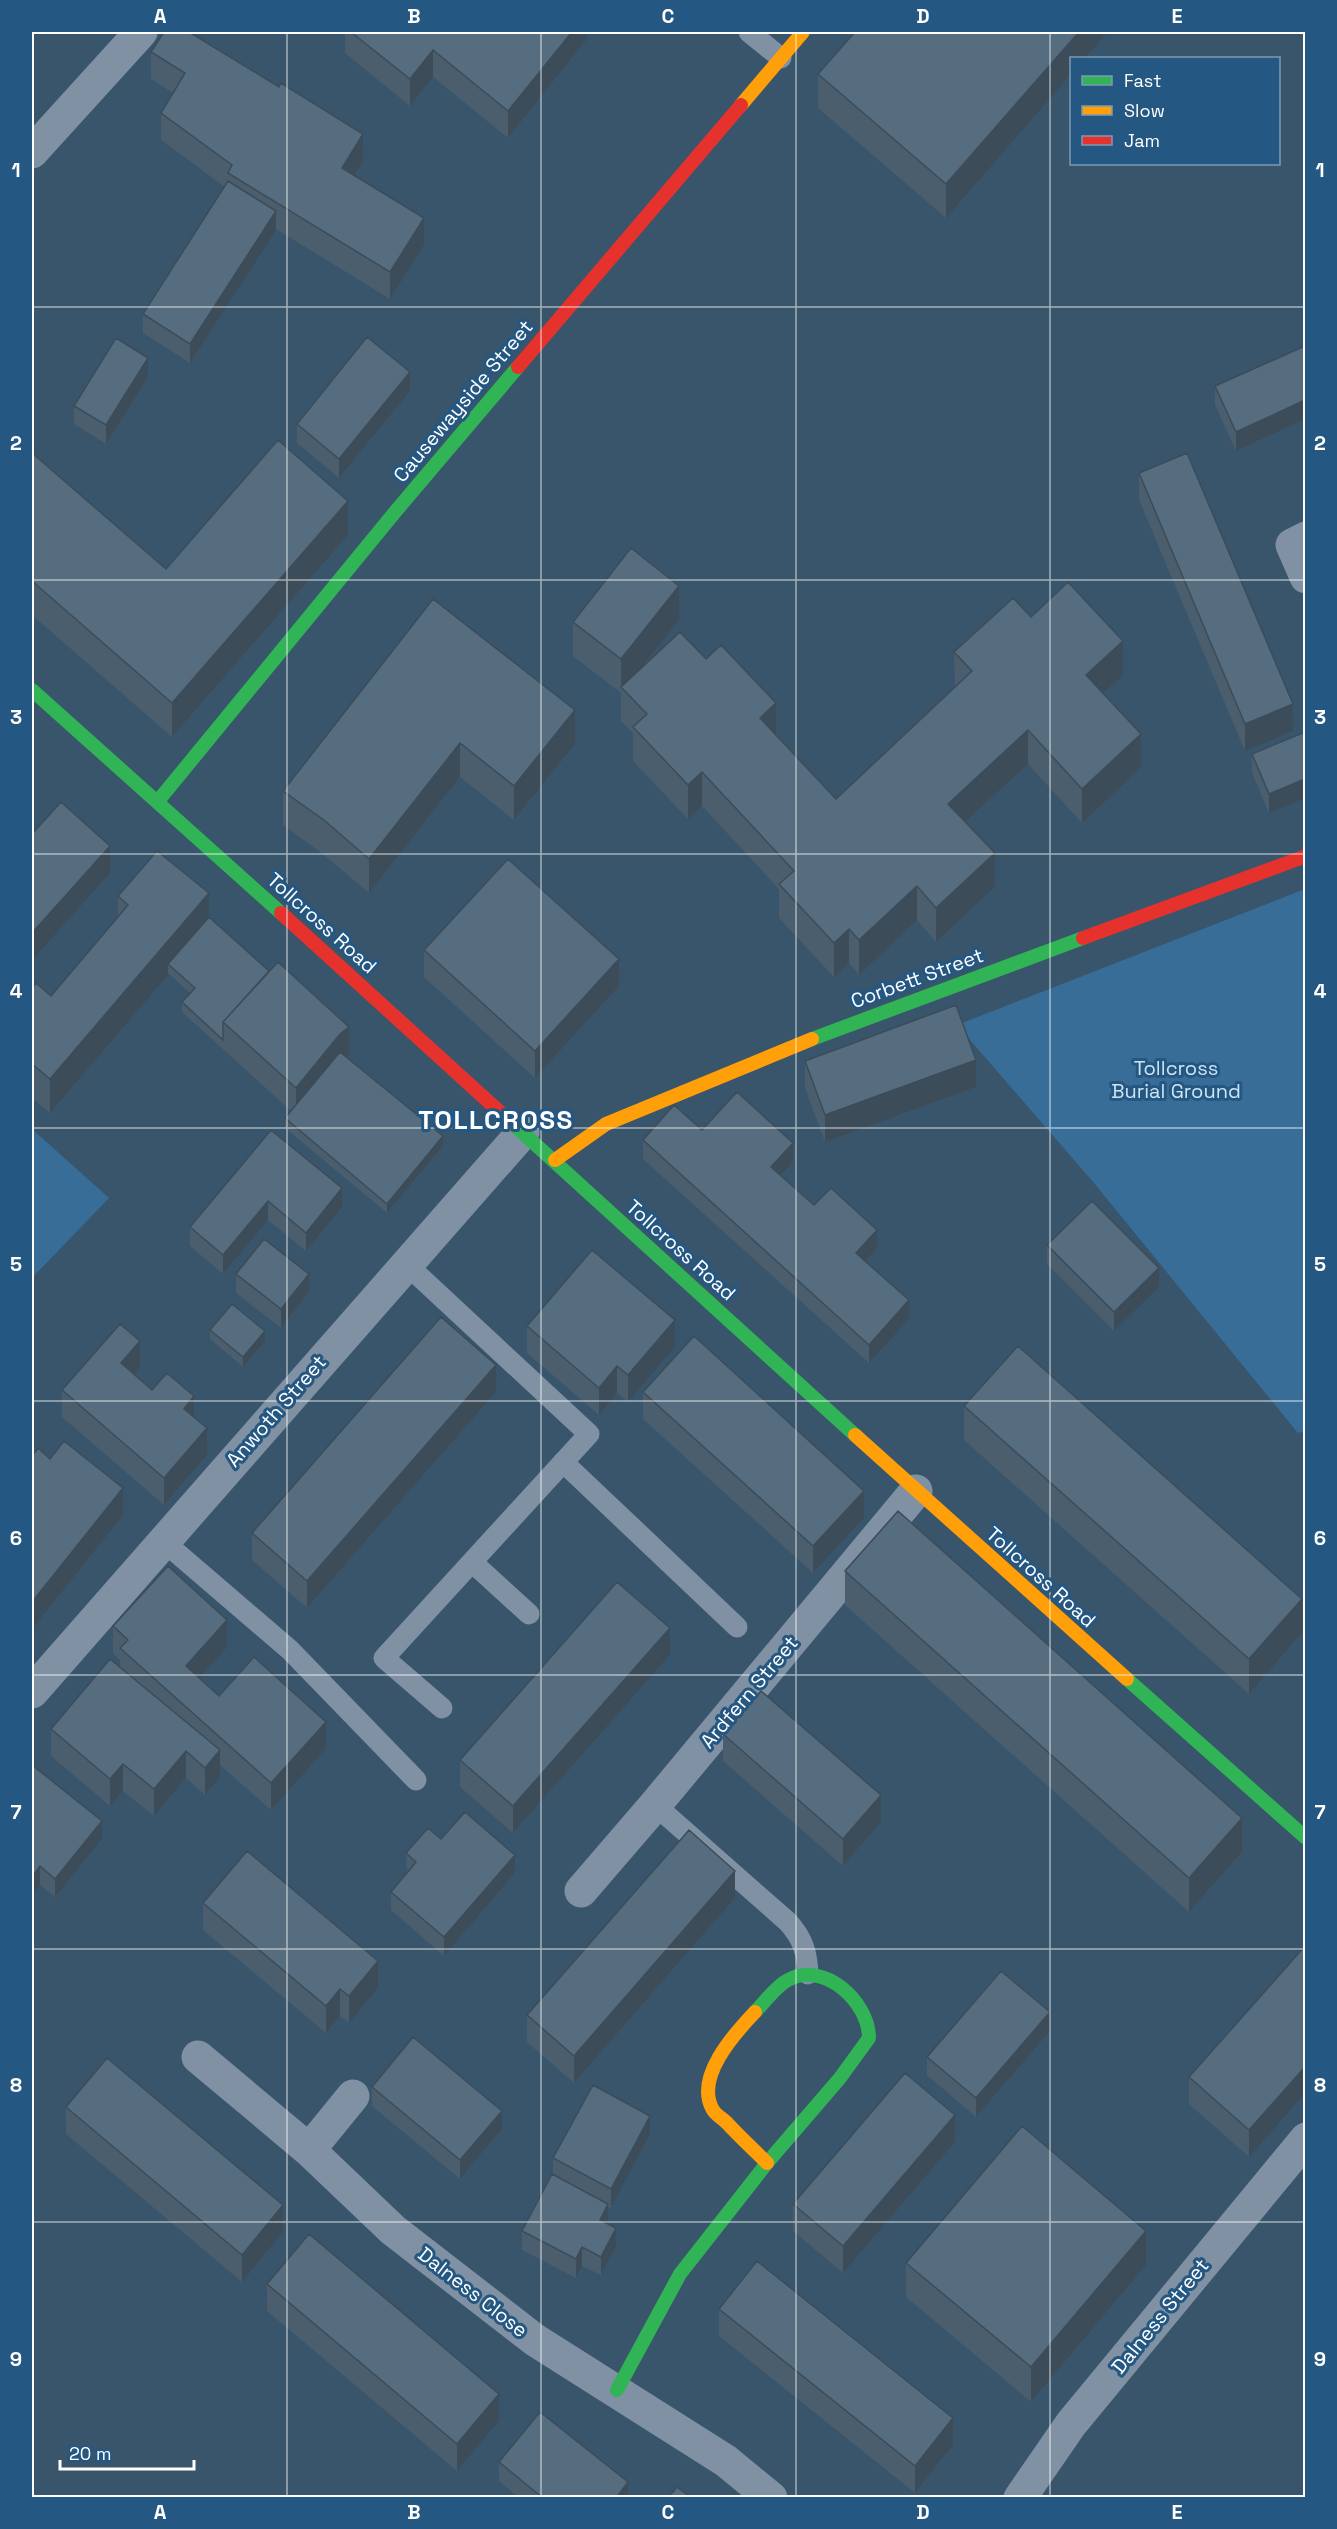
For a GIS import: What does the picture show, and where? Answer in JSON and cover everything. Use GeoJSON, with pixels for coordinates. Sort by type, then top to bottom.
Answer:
{"type":"FeatureCollection","features":[{"type":"Feature","properties":{"kind":"street"},"geometry":{"type":"LineString","coordinates":[[32,152],[141,32]]}},
{"type":"Feature","properties":{"kind":"street","name":"Causewayside Street"},"geometry":{"type":"LineString","coordinates":[[159,801],[403,502],[803,32]]}},
{"type":"Feature","properties":{"kind":"street"},"geometry":{"type":"LineString","coordinates":[[1305,538],[1292,545],[1305,577]]}},
{"type":"Feature","properties":{"kind":"street","name":"Tollcross Road"},"geometry":{"type":"LineString","coordinates":[[32,690],[159,801],[916,1491],[1305,1838]]}},
{"type":"Feature","properties":{"kind":"street","name":"Corbett Street"},"geometry":{"type":"LineString","coordinates":[[555,1160],[606,1124],[835,1029],[1305,856]]}},
{"type":"Feature","properties":{"kind":"street","name":"Anwoth Street"},"geometry":{"type":"LineString","coordinates":[[32,1692],[405,1263],[523,1132]]}},
{"type":"Feature","properties":{"kind":"street","name":"Ardfern Street"},"geometry":{"type":"LineString","coordinates":[[581,1891],[916,1491]]}},
{"type":"Feature","properties":{"kind":"street"},"geometry":{"type":"LineString","coordinates":[[617,2390],[680,2274],[767,2163],[840,2078],[869,2038],[867,2018],[854,1996],[834,1983],[808,1974],[796,1975],[787,1980],[726,2045],[715,2062],[710,2080],[709,2102],[713,2110],[767,2163]]}},
{"type":"Feature","properties":{"kind":"street","name":"Dalness Close"},"geometry":{"type":"LineString","coordinates":[[198,2057],[309,2150],[393,2230],[535,2340],[617,2390],[726,2462],[771,2498]]}},
{"type":"Feature","properties":{"kind":"street"},"geometry":{"type":"LineString","coordinates":[[309,2150],[353,2096]]}},
{"type":"Feature","properties":{"kind":"street","name":"Dalness Street"},"geometry":{"type":"LineString","coordinates":[[1020,2498],[1071,2424],[1305,2139]]}},
{"type":"Feature","properties":{"kind":"lane"},"geometry":{"type":"LineString","coordinates":[[749,32],[781,58]]}},
{"type":"Feature","properties":{"kind":"lane"},"geometry":{"type":"LineString","coordinates":[[405,1263],[589,1434],[384,1658],[442,1708]]}},
{"type":"Feature","properties":{"kind":"lane"},"geometry":{"type":"LineString","coordinates":[[563,1462],[737,1627]]}},
{"type":"Feature","properties":{"kind":"lane"},"geometry":{"type":"LineString","coordinates":[[163,1541],[290,1650],[417,1780]]}},
{"type":"Feature","properties":{"kind":"lane"},"geometry":{"type":"LineString","coordinates":[[472,1562],[529,1614]]}},
{"type":"Feature","properties":{"kind":"lane"},"geometry":{"type":"LineString","coordinates":[[655,1805],[788,1922],[800,1936],[805,1947],[808,1974]]}},
{"type":"Feature","properties":{"kind":"green space","name":"Tollcross Burial Ground"},"geometry":{"type":"Polygon","coordinates":[[[1305,889],[1305,1431],[1298,1433],[1094,1183],[957,1025],[1305,889]]]}},
{"type":"Feature","properties":{"kind":"green space"},"geometry":{"type":"Polygon","coordinates":[[[32,1129],[109,1198],[32,1278],[32,1129]]]}},
{"type":"Feature","properties":{"kind":"building"},"geometry":{"type":"Polygon","coordinates":[[[164,32],[189,32],[279,87],[281,83],[363,134],[342,168],[424,218],[390,272],[228,173],[232,165],[161,113],[185,73],[151,52],[164,32]]]}},
{"type":"Feature","properties":{"kind":"building"},"geometry":{"type":"Polygon","coordinates":[[[351,32],[572,32],[508,111],[433,50],[410,79],[351,32]]]}},
{"type":"Feature","properties":{"kind":"building"},"geometry":{"type":"Polygon","coordinates":[[[855,32],[1079,32],[946,184],[818,74],[855,32]]]}},
{"type":"Feature","properties":{"kind":"building"},"geometry":{"type":"Polygon","coordinates":[[[228,181],[276,211],[190,344],[143,314],[228,181]]]}},
{"type":"Feature","properties":{"kind":"building"},"geometry":{"type":"Polygon","coordinates":[[[367,337],[410,372],[339,459],[297,424],[367,337]]]}},
{"type":"Feature","properties":{"kind":"building"},"geometry":{"type":"Polygon","coordinates":[[[116,338],[148,358],[106,425],[74,406],[116,338]]]}},
{"type":"Feature","properties":{"kind":"building"},"geometry":{"type":"Polygon","coordinates":[[[1305,346],[1305,400],[1236,432],[1215,386],[1305,346]]]}},
{"type":"Feature","properties":{"kind":"building"},"geometry":{"type":"Polygon","coordinates":[[[278,440],[348,501],[172,703],[32,581],[32,453],[166,569],[278,440]]]}},
{"type":"Feature","properties":{"kind":"building"},"geometry":{"type":"Polygon","coordinates":[[[1187,453],[1293,704],[1245,724],[1139,473],[1187,453]]]}},
{"type":"Feature","properties":{"kind":"building"},"geometry":{"type":"Polygon","coordinates":[[[631,548],[679,586],[621,659],[573,622],[631,548]]]}},
{"type":"Feature","properties":{"kind":"building"},"geometry":{"type":"Polygon","coordinates":[[[1068,582],[1123,641],[1086,675],[1141,734],[1082,789],[1028,730],[948,804],[995,853],[936,908],[917,886],[859,940],[849,929],[834,943],[779,884],[794,871],[702,772],[688,785],[633,727],[647,714],[621,687],[680,632],[706,659],[721,645],[776,703],[760,718],[836,799],[972,671],[954,652],[1013,598],[1031,617],[1068,582]]]}},
{"type":"Feature","properties":{"kind":"building"},"geometry":{"type":"Polygon","coordinates":[[[433,599],[575,710],[514,786],[460,743],[369,859],[324,820],[283,791],[433,599]]]}},
{"type":"Feature","properties":{"kind":"building"},"geometry":{"type":"Polygon","coordinates":[[[1305,732],[1305,779],[1269,794],[1252,754],[1305,732]]]}},
{"type":"Feature","properties":{"kind":"building"},"geometry":{"type":"Polygon","coordinates":[[[61,802],[110,846],[32,933],[32,834],[61,802]]]}},
{"type":"Feature","properties":{"kind":"building"},"geometry":{"type":"Polygon","coordinates":[[[157,851],[209,893],[50,1079],[32,1064],[32,989],[36,983],[51,996],[128,905],[118,896],[157,851]]]}},
{"type":"Feature","properties":{"kind":"building"},"geometry":{"type":"Polygon","coordinates":[[[508,859],[619,959],[535,1051],[424,950],[508,859]]]}},
{"type":"Feature","properties":{"kind":"building"},"geometry":{"type":"Polygon","coordinates":[[[209,917],[269,971],[223,1022],[223,1040],[182,1002],[195,988],[168,964],[209,917]]]}},
{"type":"Feature","properties":{"kind":"building"},"geometry":{"type":"Polygon","coordinates":[[[278,962],[349,1027],[340,1034],[296,1088],[223,1022],[278,962]]]}},
{"type":"Feature","properties":{"kind":"building"},"geometry":{"type":"Polygon","coordinates":[[[956,1005],[976,1060],[825,1115],[805,1061],[956,1005]]]}},
{"type":"Feature","properties":{"kind":"building"},"geometry":{"type":"Polygon","coordinates":[[[340,1052],[443,1136],[387,1204],[285,1118],[340,1052]]]}},
{"type":"Feature","properties":{"kind":"building"},"geometry":{"type":"Polygon","coordinates":[[[737,1092],[793,1143],[771,1167],[814,1205],[831,1188],[877,1230],[856,1253],[909,1300],[869,1345],[643,1140],[674,1105],[702,1130],[737,1092]]]}},
{"type":"Feature","properties":{"kind":"building"},"geometry":{"type":"Polygon","coordinates":[[[271,1130],[342,1188],[306,1233],[268,1201],[223,1255],[190,1227],[271,1130]]]}},
{"type":"Feature","properties":{"kind":"building"},"geometry":{"type":"Polygon","coordinates":[[[1092,1201],[1159,1268],[1114,1312],[1047,1245],[1092,1201]]]}},
{"type":"Feature","properties":{"kind":"building"},"geometry":{"type":"Polygon","coordinates":[[[264,1239],[309,1274],[281,1309],[236,1274],[264,1239]]]}},
{"type":"Feature","properties":{"kind":"building"},"geometry":{"type":"Polygon","coordinates":[[[592,1250],[675,1320],[628,1375],[617,1366],[599,1388],[527,1326],[592,1250]]]}},
{"type":"Feature","properties":{"kind":"building"},"geometry":{"type":"Polygon","coordinates":[[[232,1304],[265,1331],[243,1357],[210,1330],[232,1304]]]}},
{"type":"Feature","properties":{"kind":"building"},"geometry":{"type":"Polygon","coordinates":[[[441,1317],[496,1365],[307,1581],[252,1533],[441,1317]]]}},
{"type":"Feature","properties":{"kind":"building"},"geometry":{"type":"Polygon","coordinates":[[[120,1324],[140,1341],[121,1363],[152,1390],[167,1373],[194,1396],[184,1409],[207,1428],[164,1478],[62,1390],[120,1324]]]}},
{"type":"Feature","properties":{"kind":"building"},"geometry":{"type":"Polygon","coordinates":[[[694,1336],[864,1491],[813,1546],[643,1392],[694,1336]]]}},
{"type":"Feature","properties":{"kind":"building"},"geometry":{"type":"Polygon","coordinates":[[[1018,1346],[1302,1599],[1249,1659],[964,1406],[1018,1346]]]}},
{"type":"Feature","properties":{"kind":"building"},"geometry":{"type":"Polygon","coordinates":[[[64,1441],[123,1488],[32,1602],[32,1456],[38,1448],[50,1459],[64,1441]]]}},
{"type":"Feature","properties":{"kind":"building"},"geometry":{"type":"Polygon","coordinates":[[[898,1511],[1242,1818],[1189,1878],[845,1571],[898,1511]]]}},
{"type":"Feature","properties":{"kind":"building"},"geometry":{"type":"Polygon","coordinates":[[[168,1566],[227,1620],[186,1666],[219,1696],[254,1657],[326,1722],[271,1783],[120,1648],[128,1640],[113,1626],[168,1566]]]}},
{"type":"Feature","properties":{"kind":"building"},"geometry":{"type":"Polygon","coordinates":[[[617,1582],[670,1628],[513,1806],[460,1760],[617,1582]]]}},
{"type":"Feature","properties":{"kind":"building"},"geometry":{"type":"Polygon","coordinates":[[[110,1659],[220,1750],[205,1768],[186,1751],[154,1789],[123,1764],[110,1779],[51,1729],[110,1659]]]}},
{"type":"Feature","properties":{"kind":"building"},"geometry":{"type":"Polygon","coordinates":[[[761,1691],[881,1795],[843,1839],[723,1734],[761,1691]]]}},
{"type":"Feature","properties":{"kind":"building"},"geometry":{"type":"Polygon","coordinates":[[[32,1765],[102,1821],[55,1879],[40,1866],[32,1877],[32,1765]]]}},
{"type":"Feature","properties":{"kind":"building"},"geometry":{"type":"Polygon","coordinates":[[[465,1812],[515,1855],[444,1937],[391,1892],[416,1862],[406,1853],[428,1828],[441,1839],[465,1812]]]}},
{"type":"Feature","properties":{"kind":"building"},"geometry":{"type":"Polygon","coordinates":[[[689,1830],[735,1871],[574,2056],[527,2015],[689,1830]]]}},
{"type":"Feature","properties":{"kind":"building"},"geometry":{"type":"Polygon","coordinates":[[[247,1851],[378,1961],[349,1996],[340,1989],[326,2006],[203,1903],[247,1851]]]}},
{"type":"Feature","properties":{"kind":"building"},"geometry":{"type":"Polygon","coordinates":[[[1305,1946],[1305,2067],[1249,2130],[1189,2077],[1305,1946]]]}},
{"type":"Feature","properties":{"kind":"building"},"geometry":{"type":"Polygon","coordinates":[[[1001,1971],[1050,2012],[976,2098],[927,2057],[1001,1971]]]}},
{"type":"Feature","properties":{"kind":"building"},"geometry":{"type":"Polygon","coordinates":[[[413,2037],[502,2111],[460,2160],[372,2087],[413,2037]]]}},
{"type":"Feature","properties":{"kind":"building"},"geometry":{"type":"Polygon","coordinates":[[[107,2058],[283,2205],[242,2255],[66,2107],[107,2058]]]}},
{"type":"Feature","properties":{"kind":"building"},"geometry":{"type":"Polygon","coordinates":[[[905,2073],[955,2115],[843,2246],[793,2204],[905,2073]]]}},
{"type":"Feature","properties":{"kind":"building"},"geometry":{"type":"Polygon","coordinates":[[[593,2085],[650,2116],[611,2189],[553,2158],[593,2085]]]}},
{"type":"Feature","properties":{"kind":"building"},"geometry":{"type":"Polygon","coordinates":[[[1022,2126],[1146,2231],[1031,2367],[906,2263],[1022,2126]]]}},
{"type":"Feature","properties":{"kind":"building"},"geometry":{"type":"Polygon","coordinates":[[[552,2174],[608,2204],[600,2220],[616,2228],[601,2257],[582,2247],[576,2259],[522,2231],[552,2174]]]}},
{"type":"Feature","properties":{"kind":"building"},"geometry":{"type":"Polygon","coordinates":[[[309,2234],[499,2394],[457,2444],[267,2284],[309,2234]]]}},
{"type":"Feature","properties":{"kind":"building"},"geometry":{"type":"Polygon","coordinates":[[[757,2261],[953,2418],[915,2466],[719,2309],[757,2261]]]}},
{"type":"Feature","properties":{"kind":"building"},"geometry":{"type":"Polygon","coordinates":[[[540,2412],[628,2482],[616,2498],[543,2498],[499,2462],[540,2412]]]}},
{"type":"Feature","properties":{"kind":"building"},"geometry":{"type":"Polygon","coordinates":[[[677,2487],[691,2498],[668,2498],[677,2487]]]}},
{"type":"Feature","properties":{"kind":"traffic: fast"},"geometry":{"type":"LineString","coordinates":[[158,801],[395,512],[518,367]]}},
{"type":"Feature","properties":{"kind":"traffic: fast"},"geometry":{"type":"LineString","coordinates":[[32,690],[281,913]]}},
{"type":"Feature","properties":{"kind":"traffic: fast"},"geometry":{"type":"LineString","coordinates":[[812,1039],[1083,938]]}},
{"type":"Feature","properties":{"kind":"traffic: fast"},"geometry":{"type":"LineString","coordinates":[[513,1124],[855,1435]]}},
{"type":"Feature","properties":{"kind":"traffic: fast"},"geometry":{"type":"LineString","coordinates":[[1127,1679],[1306,1838]]}},
{"type":"Feature","properties":{"kind":"traffic: fast"},"geometry":{"type":"LineString","coordinates":[[617,2390],[680,2274],[767,2163],[840,2078],[869,2038],[867,2024],[853,1999],[842,1988],[829,1980],[816,1976],[802,1975],[788,1980],[775,1990],[755,2012]]}},
{"type":"Feature","properties":{"kind":"traffic: slow"},"geometry":{"type":"LineString","coordinates":[[741,105],[803,32]]}},
{"type":"Feature","properties":{"kind":"traffic: slow"},"geometry":{"type":"LineString","coordinates":[[555,1160],[606,1124],[812,1039]]}},
{"type":"Feature","properties":{"kind":"traffic: slow"},"geometry":{"type":"LineString","coordinates":[[855,1435],[1127,1679]]}},
{"type":"Feature","properties":{"kind":"traffic: slow"},"geometry":{"type":"LineString","coordinates":[[755,2012],[727,2044],[719,2057],[712,2071],[708,2098],[714,2112],[767,2163]]}},
{"type":"Feature","properties":{"kind":"traffic: jam"},"geometry":{"type":"LineString","coordinates":[[518,367],[741,105]]}},
{"type":"Feature","properties":{"kind":"traffic: jam"},"geometry":{"type":"LineString","coordinates":[[1083,938],[1306,856]]}},
{"type":"Feature","properties":{"kind":"traffic: jam"},"geometry":{"type":"LineString","coordinates":[[281,913],[513,1124]]}},
{"type":"Feature","properties":{"kind":"district","name":"TOLLCROSS"},"geometry":{"type":"Point","coordinates":[496,1120]}}]}
